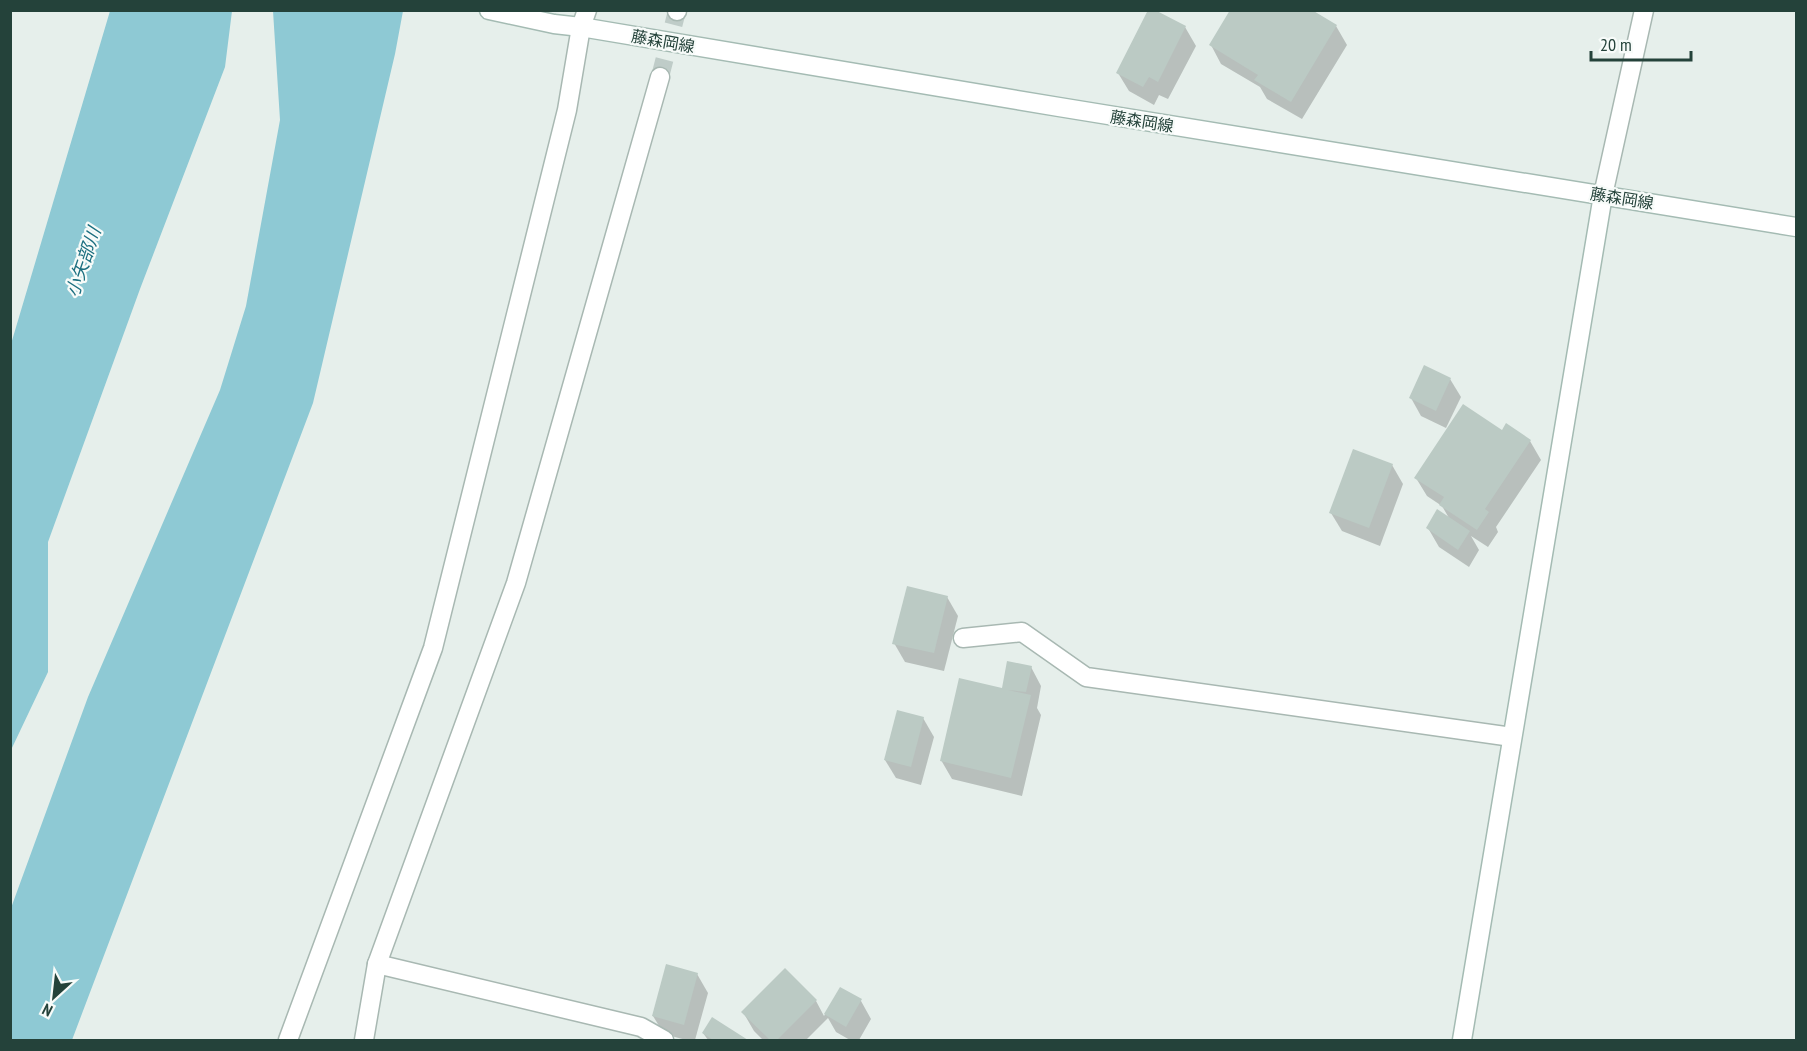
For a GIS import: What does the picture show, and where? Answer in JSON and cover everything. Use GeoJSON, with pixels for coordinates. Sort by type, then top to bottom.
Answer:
{"type":"FeatureCollection","features":[{"type":"Feature","properties":{"kind":"street","name":"藤森岡線"},"geometry":{"type":"LineString","coordinates":[[489,10],[554,24],[584,19],[1083,111],[1797,227]]}},
{"type":"Feature","properties":{"kind":"street"},"geometry":{"type":"LineString","coordinates":[[1462,1041],[1603,195],[1644,10]]}},
{"type":"Feature","properties":{"kind":"street"},"geometry":{"type":"LineString","coordinates":[[288,1041],[433,648],[567,110],[584,19]]}},
{"type":"Feature","properties":{"kind":"street"},"geometry":{"type":"LineString","coordinates":[[364,1041],[377,964],[516,583],[660,77]]}},
{"type":"Feature","properties":{"kind":"street"},"geometry":{"type":"LineString","coordinates":[[963,638],[1022,632],[1086,677],[1512,737]]}},
{"type":"Feature","properties":{"kind":"street"},"geometry":{"type":"LineString","coordinates":[[377,964],[641,1027],[664,1041]]}},
{"type":"Feature","properties":{"kind":"water","name":"小矢部川"},"geometry":{"type":"Polygon","coordinates":[[[110,11],[232,11],[225,67],[140,289],[48,542],[48,672],[11,750],[11,344],[110,11]]]}},
{"type":"Feature","properties":{"kind":"water"},"geometry":{"type":"Polygon","coordinates":[[[273,11],[403,11],[395,54],[313,403],[72,1040],[11,1040],[11,908],[88,697],[220,390],[246,306],[280,120],[273,11]]]}},
{"type":"Feature","properties":{"kind":"building"},"geometry":{"type":"Polygon","coordinates":[[[1148,10],[1155,10],[1186,26],[1158,82],[1149,77],[1143,87],[1116,73],[1148,10]]]}},
{"type":"Feature","properties":{"kind":"building"},"geometry":{"type":"Polygon","coordinates":[[[1230,10],[1312,10],[1337,25],[1291,102],[1254,80],[1258,75],[1209,45],[1230,10]]]}},
{"type":"Feature","properties":{"kind":"building"},"geometry":{"type":"Polygon","coordinates":[[[1424,365],[1451,378],[1436,411],[1409,398],[1424,365]]]}},
{"type":"Feature","properties":{"kind":"building"},"geometry":{"type":"Polygon","coordinates":[[[1463,404],[1502,430],[1506,423],[1531,440],[1485,509],[1489,512],[1477,530],[1439,505],[1444,497],[1414,478],[1463,404]]]}},
{"type":"Feature","properties":{"kind":"building"},"geometry":{"type":"Polygon","coordinates":[[[1353,449],[1393,464],[1369,528],[1329,513],[1353,449]]]}},
{"type":"Feature","properties":{"kind":"building"},"geometry":{"type":"Polygon","coordinates":[[[1437,509],[1470,531],[1458,550],[1426,528],[1437,509]]]}},
{"type":"Feature","properties":{"kind":"building"},"geometry":{"type":"Polygon","coordinates":[[[907,586],[948,596],[934,653],[892,644],[907,586]]]}},
{"type":"Feature","properties":{"kind":"building"},"geometry":{"type":"Polygon","coordinates":[[[1007,661],[1032,666],[1026,692],[1008,690],[1031,695],[1011,778],[940,761],[959,678],[1002,688],[1007,661]]]}},
{"type":"Feature","properties":{"kind":"building"},"geometry":{"type":"Polygon","coordinates":[[[897,710],[924,717],[911,767],[884,760],[897,710]]]}},
{"type":"Feature","properties":{"kind":"building"},"geometry":{"type":"Polygon","coordinates":[[[666,964],[698,973],[684,1025],[652,1016],[666,964]]]}},
{"type":"Feature","properties":{"kind":"building"},"geometry":{"type":"Polygon","coordinates":[[[785,968],[817,1000],[777,1040],[770,1040],[741,1012],[785,968]]]}},
{"type":"Feature","properties":{"kind":"building"},"geometry":{"type":"Polygon","coordinates":[[[840,987],[862,999],[846,1027],[824,1014],[840,987]]]}},
{"type":"Feature","properties":{"kind":"building"},"geometry":{"type":"Polygon","coordinates":[[[712,1017],[748,1040],[713,1040],[702,1033],[712,1017]]]}},
{"type":"Feature","properties":{"kind":"tunnel"},"geometry":{"type":"LineString","coordinates":[[660,77],[677,11]]}}]}
